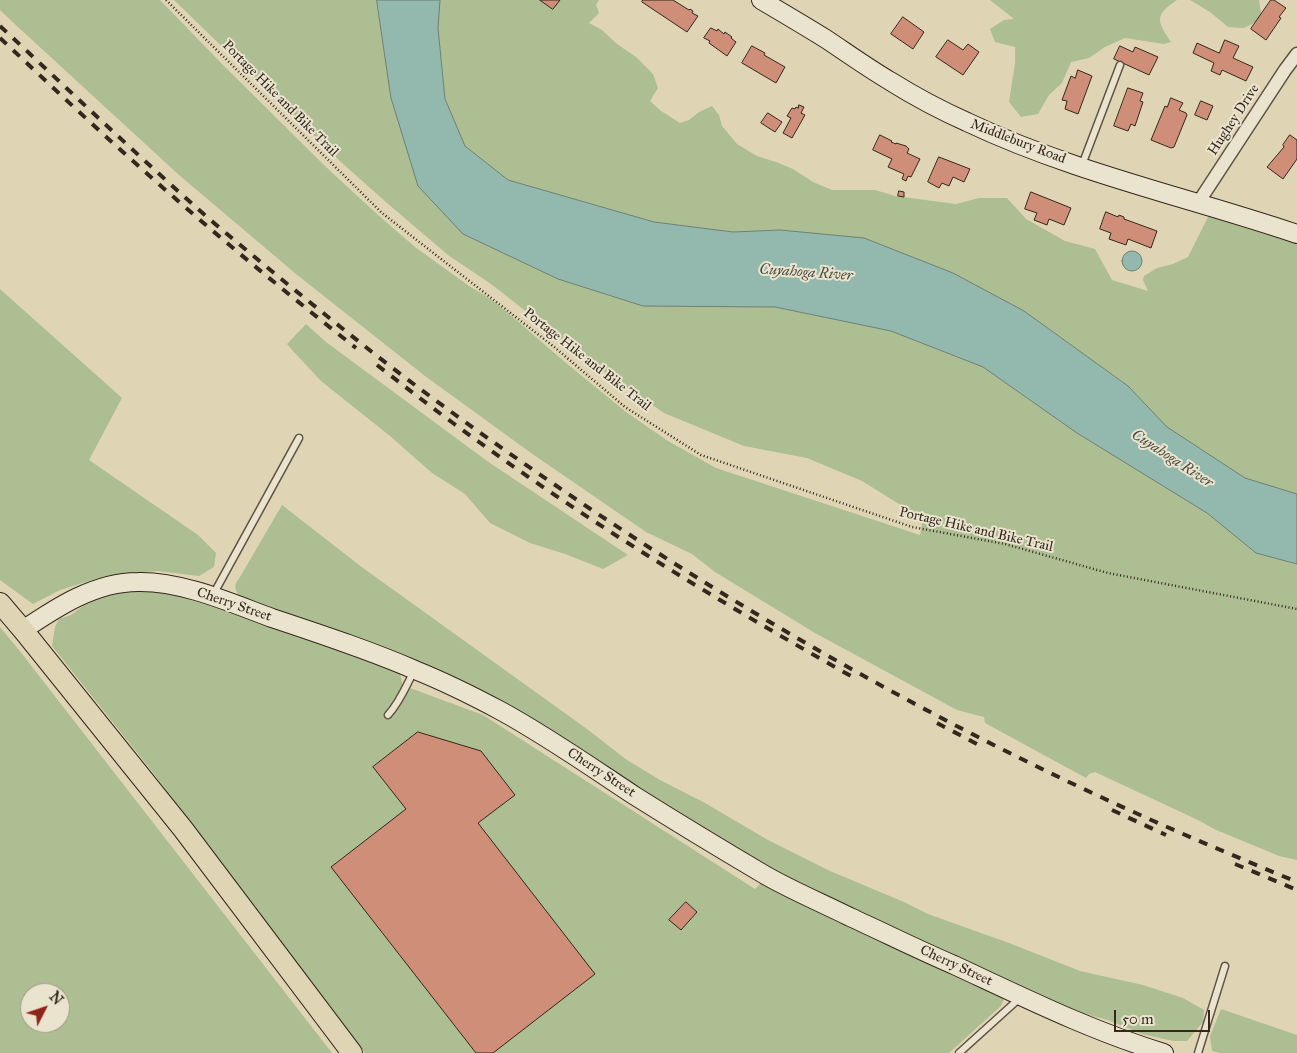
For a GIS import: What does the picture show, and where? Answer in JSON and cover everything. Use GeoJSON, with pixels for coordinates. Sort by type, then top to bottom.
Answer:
{"type":"FeatureCollection","features":[{"type":"Feature","properties":{"kind":"main road"},"geometry":{"type":"LineString","coordinates":[[0,603],[182,829],[352,1053]]}},
{"type":"Feature","properties":{"kind":"street","name":"Middlebury Road"},"geometry":{"type":"LineString","coordinates":[[761,0],[928,103],[1024,147],[1297,234]]}},
{"type":"Feature","properties":{"kind":"street","name":"Hughey Drive"},"geometry":{"type":"LineString","coordinates":[[1198,203],[1297,54]]}},
{"type":"Feature","properties":{"kind":"street","name":"Cherry Street"},"geometry":{"type":"LineString","coordinates":[[23,630],[75,598],[121,583],[138,582],[172,585],[317,633],[447,683],[504,713],[694,832],[769,877],[808,897],[1139,1049],[1164,1053]]}},
{"type":"Feature","properties":{"kind":"lane"},"geometry":{"type":"LineString","coordinates":[[1081,166],[1120,65]]}},
{"type":"Feature","properties":{"kind":"lane"},"geometry":{"type":"LineString","coordinates":[[212,597],[299,438]]}},
{"type":"Feature","properties":{"kind":"lane"},"geometry":{"type":"LineString","coordinates":[[388,715],[403,693],[414,669]]}},
{"type":"Feature","properties":{"kind":"lane"},"geometry":{"type":"LineString","coordinates":[[1198,1053],[1225,966]]}},
{"type":"Feature","properties":{"kind":"lane"},"geometry":{"type":"LineString","coordinates":[[959,1053],[1022,996]]}},
{"type":"Feature","properties":{"kind":"path","name":"Portage Hike and Bike Trail"},"geometry":{"type":"LineString","coordinates":[[166,0],[382,212],[553,346],[625,407],[701,454],[912,528],[1005,544],[1108,573],[1297,609]]}},
{"type":"Feature","properties":{"kind":"green space"},"geometry":{"type":"Polygon","coordinates":[[[0,0],[160,0],[326,167],[378,215],[415,247],[507,312],[626,412],[668,441],[716,468],[920,535],[923,519],[862,481],[807,458],[744,446],[664,413],[593,364],[491,284],[448,255],[387,203],[341,162],[174,0],[377,0],[391,98],[463,234],[558,279],[643,306],[774,307],[891,331],[983,367],[1077,433],[1207,513],[1256,553],[1297,564],[1297,860],[1279,856],[1214,829],[1095,772],[1089,774],[1086,778],[985,723],[984,717],[957,710],[815,633],[715,572],[692,554],[646,532],[531,453],[425,376],[296,274],[179,175],[18,27],[0,10],[0,0]]]}},
{"type":"Feature","properties":{"kind":"green space"},"geometry":{"type":"Polygon","coordinates":[[[440,0],[599,0],[596,5],[599,13],[589,23],[602,30],[617,44],[636,57],[653,74],[658,88],[650,101],[661,111],[680,123],[689,120],[699,112],[712,106],[719,115],[722,126],[737,144],[757,156],[793,169],[813,182],[832,190],[875,190],[895,196],[956,204],[979,198],[1007,198],[1026,219],[1065,241],[1095,249],[1112,280],[1148,291],[1143,280],[1144,276],[1157,268],[1173,264],[1188,257],[1209,215],[1297,244],[1297,494],[1245,478],[1167,427],[1128,386],[1024,311],[953,273],[864,238],[780,230],[733,232],[654,222],[508,180],[465,146],[445,99],[438,28],[440,0]]]}},
{"type":"Feature","properties":{"kind":"green space"},"geometry":{"type":"Polygon","coordinates":[[[990,0],[1177,0],[1164,10],[1160,19],[1163,29],[1171,42],[1164,44],[1125,38],[1105,47],[1089,58],[1071,62],[1062,83],[1049,95],[1038,114],[1021,117],[1009,102],[1015,63],[1015,47],[995,42],[990,29],[1004,20],[1014,19],[990,0]]]}},
{"type":"Feature","properties":{"kind":"green space"},"geometry":{"type":"Polygon","coordinates":[[[1190,0],[1259,0],[1262,19],[1244,28],[1228,27],[1210,12],[1190,0]]]}},
{"type":"Feature","properties":{"kind":"green space"},"geometry":{"type":"Polygon","coordinates":[[[0,289],[122,398],[89,460],[198,535],[216,553],[214,567],[199,576],[158,571],[105,576],[60,590],[33,604],[0,580],[0,289]]]}},
{"type":"Feature","properties":{"kind":"green space"},"geometry":{"type":"Polygon","coordinates":[[[306,324],[326,342],[487,461],[628,555],[603,569],[530,543],[490,523],[465,494],[432,473],[390,436],[321,381],[293,351],[287,344],[306,324]]]}},
{"type":"Feature","properties":{"kind":"green space"},"geometry":{"type":"Polygon","coordinates":[[[282,505],[363,568],[587,729],[627,760],[660,780],[705,803],[768,840],[830,871],[928,914],[1080,971],[1143,985],[1183,998],[1204,1010],[1203,1022],[1187,1041],[1173,1041],[1142,1034],[1108,1020],[1085,1014],[1077,1017],[810,892],[576,752],[241,599],[235,585],[282,505]]]}},
{"type":"Feature","properties":{"kind":"green space"},"geometry":{"type":"Polygon","coordinates":[[[144,590],[172,593],[212,603],[289,630],[400,673],[402,685],[483,715],[755,889],[764,880],[893,947],[1005,996],[1001,1006],[949,1053],[365,1053],[150,769],[52,646],[55,627],[59,619],[71,615],[87,603],[103,597],[144,590]]]}},
{"type":"Feature","properties":{"kind":"green space"},"geometry":{"type":"Polygon","coordinates":[[[0,627],[19,650],[332,1053],[0,1053],[0,627]]]}},
{"type":"Feature","properties":{"kind":"green space"},"geometry":{"type":"Polygon","coordinates":[[[1221,1009],[1297,1035],[1297,1053],[1220,1053],[1212,1051],[1210,1036],[1221,1009]]]}},
{"type":"Feature","properties":{"kind":"water","name":"Cuyahoga River"},"geometry":{"type":"Polygon","coordinates":[[[377,0],[440,0],[438,28],[445,99],[465,146],[508,180],[654,222],[733,232],[780,230],[864,238],[953,273],[1024,311],[1128,386],[1167,427],[1245,478],[1297,494],[1297,564],[1256,553],[1207,513],[1077,433],[983,367],[891,331],[775,307],[643,306],[558,279],[463,234],[418,186],[391,98],[377,0]]]}},
{"type":"Feature","properties":{"kind":"water"},"geometry":{"type":"Polygon","coordinates":[[[1132,251],[1139,254],[1142,261],[1139,268],[1132,271],[1125,268],[1122,261],[1125,254],[1132,251]]]}},
{"type":"Feature","properties":{"kind":"building"},"geometry":{"type":"Polygon","coordinates":[[[540,0],[560,0],[553,9],[540,0]]]}},
{"type":"Feature","properties":{"kind":"building"},"geometry":{"type":"Polygon","coordinates":[[[643,0],[673,0],[690,9],[693,11],[692,13],[698,16],[687,32],[642,2],[643,0]]]}},
{"type":"Feature","properties":{"kind":"building"},"geometry":{"type":"Polygon","coordinates":[[[1271,0],[1286,8],[1266,40],[1251,29],[1271,0]]]}},
{"type":"Feature","properties":{"kind":"building"},"geometry":{"type":"Polygon","coordinates":[[[903,17],[924,32],[913,49],[891,34],[903,17]]]}},
{"type":"Feature","properties":{"kind":"building"},"geometry":{"type":"Polygon","coordinates":[[[711,28],[717,31],[718,29],[724,34],[725,32],[736,42],[727,56],[704,38],[711,28]]]}},
{"type":"Feature","properties":{"kind":"building"},"geometry":{"type":"Polygon","coordinates":[[[948,40],[963,50],[968,44],[979,52],[963,75],[936,57],[948,40]]]}},
{"type":"Feature","properties":{"kind":"building"},"geometry":{"type":"Polygon","coordinates":[[[1225,40],[1239,46],[1233,58],[1253,67],[1246,81],[1222,70],[1220,75],[1211,71],[1214,63],[1193,53],[1197,43],[1219,53],[1225,40]]]}},
{"type":"Feature","properties":{"kind":"building"},"geometry":{"type":"Polygon","coordinates":[[[752,46],[785,67],[776,83],[742,63],[752,46]]]}},
{"type":"Feature","properties":{"kind":"building"},"geometry":{"type":"Polygon","coordinates":[[[1120,46],[1133,52],[1135,47],[1158,57],[1149,75],[1114,59],[1120,46]]]}},
{"type":"Feature","properties":{"kind":"building"},"geometry":{"type":"Polygon","coordinates":[[[1078,70],[1092,76],[1078,114],[1065,109],[1067,101],[1062,100],[1071,76],[1075,78],[1078,70]]]}},
{"type":"Feature","properties":{"kind":"building"},"geometry":{"type":"Polygon","coordinates":[[[1128,88],[1143,93],[1140,101],[1143,102],[1135,126],[1131,124],[1128,131],[1114,126],[1128,88]]]}},
{"type":"Feature","properties":{"kind":"building"},"geometry":{"type":"Polygon","coordinates":[[[1171,98],[1183,103],[1179,110],[1187,115],[1174,147],[1171,148],[1151,140],[1165,106],[1167,107],[1171,98]]]}},
{"type":"Feature","properties":{"kind":"building"},"geometry":{"type":"Polygon","coordinates":[[[1201,101],[1213,106],[1207,120],[1195,115],[1201,101]]]}},
{"type":"Feature","properties":{"kind":"building"},"geometry":{"type":"Polygon","coordinates":[[[799,105],[804,107],[801,113],[805,115],[792,138],[783,133],[791,118],[787,116],[792,108],[798,108],[799,105]]]}},
{"type":"Feature","properties":{"kind":"building"},"geometry":{"type":"Polygon","coordinates":[[[768,113],[782,122],[775,132],[761,123],[768,113]]]}},
{"type":"Feature","properties":{"kind":"building"},"geometry":{"type":"Polygon","coordinates":[[[880,135],[891,142],[906,146],[909,149],[907,153],[920,159],[911,177],[908,176],[906,181],[902,179],[904,174],[888,167],[892,159],[873,150],[880,135]]]}},
{"type":"Feature","properties":{"kind":"building"},"geometry":{"type":"Polygon","coordinates":[[[1290,135],[1297,140],[1297,159],[1283,179],[1267,167],[1284,147],[1283,145],[1290,135]]]}},
{"type":"Feature","properties":{"kind":"building"},"geometry":{"type":"Polygon","coordinates":[[[939,157],[970,169],[964,182],[953,177],[949,186],[942,183],[939,188],[928,182],[939,157]]]}},
{"type":"Feature","properties":{"kind":"building"},"geometry":{"type":"Polygon","coordinates":[[[899,191],[904,192],[904,197],[898,196],[899,191]]]}},
{"type":"Feature","properties":{"kind":"building"},"geometry":{"type":"Polygon","coordinates":[[[1031,192],[1071,208],[1064,225],[1049,219],[1047,225],[1034,220],[1037,213],[1025,209],[1031,192]]]}},
{"type":"Feature","properties":{"kind":"building"},"geometry":{"type":"Polygon","coordinates":[[[1106,212],[1118,217],[1119,215],[1124,217],[1124,219],[1157,231],[1151,248],[1128,239],[1126,245],[1109,239],[1111,233],[1100,229],[1106,212]]]}},
{"type":"Feature","properties":{"kind":"building"},"geometry":{"type":"Polygon","coordinates":[[[418,732],[481,751],[515,795],[478,823],[595,974],[493,1053],[476,1053],[331,867],[406,809],[373,767],[418,732]]]}},
{"type":"Feature","properties":{"kind":"building"},"geometry":{"type":"Polygon","coordinates":[[[686,902],[697,912],[681,930],[669,920],[686,902]]]}},
{"type":"Feature","properties":{"kind":"railway"},"geometry":{"type":"LineString","coordinates":[[0,26],[187,199],[293,288],[425,393],[589,508],[721,593],[926,710],[1067,781],[1138,814],[1297,882]]}},
{"type":"Feature","properties":{"kind":"railway"},"geometry":{"type":"LineString","coordinates":[[0,38],[99,131],[188,209],[271,280],[356,348]]}},
{"type":"Feature","properties":{"kind":"railway"},"geometry":{"type":"LineString","coordinates":[[377,365],[501,458],[651,558],[858,680]]}},
{"type":"Feature","properties":{"kind":"railway"},"geometry":{"type":"LineString","coordinates":[[937,723],[977,744]]}},
{"type":"Feature","properties":{"kind":"railway"},"geometry":{"type":"LineString","coordinates":[[1112,810],[1166,835]]}},
{"type":"Feature","properties":{"kind":"railway"},"geometry":{"type":"LineString","coordinates":[[1235,864],[1297,890]]}}]}
